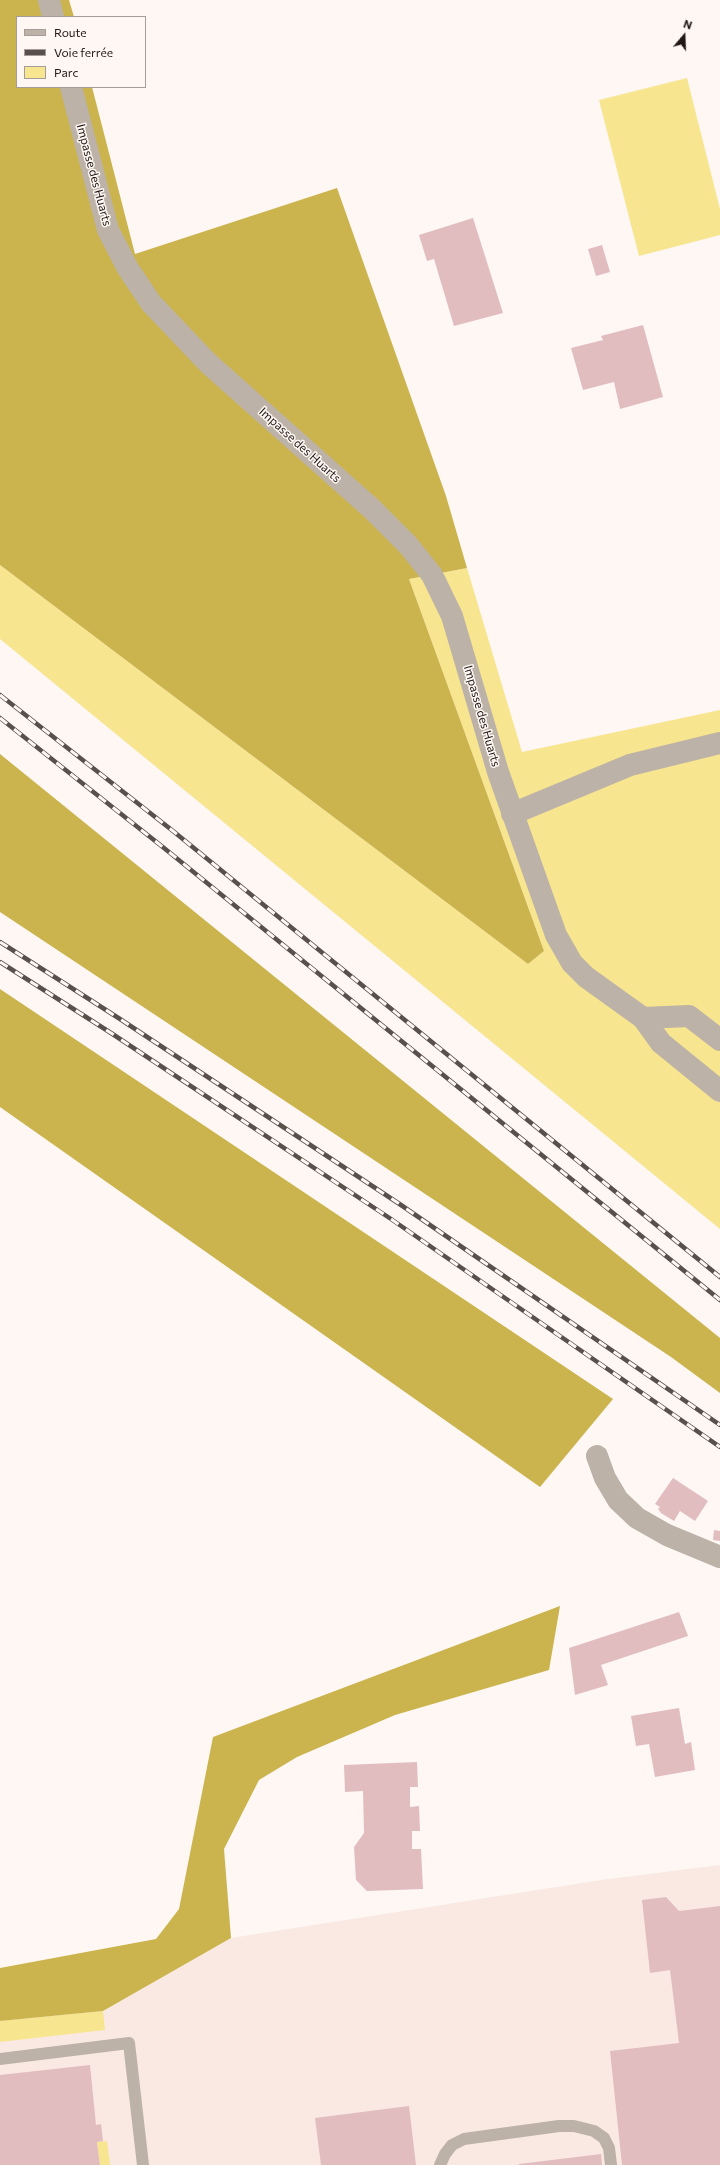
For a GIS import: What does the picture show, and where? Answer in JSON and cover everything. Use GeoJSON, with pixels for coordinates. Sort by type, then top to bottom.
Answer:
{"type":"FeatureCollection","features":[{"type":"Feature","properties":{"kind":"street"},"geometry":{"type":"LineString","coordinates":[[49,0],[53,16]]}},
{"type":"Feature","properties":{"kind":"street","name":"Impasse des Huarts"},"geometry":{"type":"LineString","coordinates":[[71,88],[108,230],[127,267],[151,302],[208,363],[372,509],[408,545],[432,575],[454,623],[493,757],[512,814],[562,949],[572,964],[586,977],[643,1018],[662,1043],[720,1092]]}},
{"type":"Feature","properties":{"kind":"street"},"geometry":{"type":"LineString","coordinates":[[512,814],[630,765],[720,742]]}},
{"type":"Feature","properties":{"kind":"street"},"geometry":{"type":"LineString","coordinates":[[643,1018],[689,1016],[720,1040]]}},
{"type":"Feature","properties":{"kind":"street"},"geometry":{"type":"LineString","coordinates":[[597,1456],[605,1478],[618,1500],[637,1518],[667,1535],[720,1557]]}},
{"type":"Feature","properties":{"kind":"lane"},"geometry":{"type":"LineString","coordinates":[[0,2059],[129,2043],[143,2165]]}},
{"type":"Feature","properties":{"kind":"lane"},"geometry":{"type":"LineString","coordinates":[[440,2165],[445,2154],[452,2145],[464,2139],[559,2126],[574,2126],[594,2131],[604,2138],[609,2148],[611,2165]]}},
{"type":"Feature","properties":{"kind":"shaded area"},"geometry":{"type":"Polygon","coordinates":[[[0,0],[69,0],[74,16],[16,16],[16,88],[92,88],[135,254],[337,188],[446,496],[467,568],[409,579],[544,951],[528,964],[0,565],[0,0]]]}},
{"type":"Feature","properties":{"kind":"shaded area"},"geometry":{"type":"Polygon","coordinates":[[[0,754],[720,1338],[720,1393],[671,1357],[0,912],[0,754]]]}},
{"type":"Feature","properties":{"kind":"shaded area"},"geometry":{"type":"Polygon","coordinates":[[[0,989],[613,1399],[540,1487],[0,1107],[0,989]]]}},
{"type":"Feature","properties":{"kind":"shaded area"},"geometry":{"type":"Polygon","coordinates":[[[560,1606],[549,1670],[395,1715],[297,1757],[259,1780],[224,1849],[231,1938],[103,2011],[0,2021],[0,1968],[156,1939],[179,1909],[213,1737],[560,1606]]]}},
{"type":"Feature","properties":{"kind":"shaded area"},"geometry":{"type":"Polygon","coordinates":[[[720,1865],[720,2165],[0,2165],[0,2021],[103,2011],[231,1938],[601,1880],[720,1865]]]}},
{"type":"Feature","properties":{"kind":"green space"},"geometry":{"type":"Polygon","coordinates":[[[687,78],[720,209],[720,235],[639,256],[599,100],[687,78]]]}},
{"type":"Feature","properties":{"kind":"green space"},"geometry":{"type":"Polygon","coordinates":[[[0,565],[528,964],[544,951],[409,579],[467,568],[522,752],[720,710],[720,1229],[0,639],[0,565]]]}},
{"type":"Feature","properties":{"kind":"green space"},"geometry":{"type":"Polygon","coordinates":[[[103,2011],[105,2030],[0,2042],[0,2021],[103,2011]]]}},
{"type":"Feature","properties":{"kind":"green space"},"geometry":{"type":"Polygon","coordinates":[[[107,2141],[110,2165],[100,2165],[97,2142],[107,2141]]]}},
{"type":"Feature","properties":{"kind":"building"},"geometry":{"type":"Polygon","coordinates":[[[473,218],[503,313],[454,326],[434,259],[427,261],[419,235],[473,218]]]}},
{"type":"Feature","properties":{"kind":"building"},"geometry":{"type":"Polygon","coordinates":[[[602,245],[610,272],[596,276],[588,249],[602,245]]]}},
{"type":"Feature","properties":{"kind":"building"},"geometry":{"type":"Polygon","coordinates":[[[643,325],[663,397],[620,409],[614,382],[583,390],[571,348],[603,340],[601,336],[643,325]]]}},
{"type":"Feature","properties":{"kind":"building"},"geometry":{"type":"Polygon","coordinates":[[[673,1478],[708,1501],[695,1521],[680,1511],[674,1521],[661,1513],[658,1509],[660,1507],[655,1504],[673,1478]]]}},
{"type":"Feature","properties":{"kind":"building"},"geometry":{"type":"Polygon","coordinates":[[[714,1530],[720,1531],[720,1541],[713,1540],[714,1530]]]}},
{"type":"Feature","properties":{"kind":"building"},"geometry":{"type":"Polygon","coordinates":[[[679,1612],[688,1636],[601,1665],[608,1685],[575,1695],[569,1648],[679,1612]]]}},
{"type":"Feature","properties":{"kind":"building"},"geometry":{"type":"Polygon","coordinates":[[[679,1708],[685,1744],[691,1742],[695,1770],[655,1777],[649,1744],[636,1746],[631,1716],[679,1708]]]}},
{"type":"Feature","properties":{"kind":"building"},"geometry":{"type":"Polygon","coordinates":[[[417,1762],[418,1787],[410,1787],[410,1807],[419,1806],[420,1831],[412,1831],[412,1849],[421,1849],[423,1889],[367,1891],[356,1880],[354,1847],[364,1833],[363,1791],[345,1792],[344,1765],[417,1762]]]}},
{"type":"Feature","properties":{"kind":"building"},"geometry":{"type":"Polygon","coordinates":[[[666,1897],[679,1911],[720,1906],[720,2165],[622,2165],[610,2051],[679,2043],[670,1970],[650,1973],[642,1900],[666,1897]]]}},
{"type":"Feature","properties":{"kind":"building"},"geometry":{"type":"Polygon","coordinates":[[[90,2065],[96,2125],[101,2124],[103,2141],[97,2142],[100,2165],[0,2165],[0,2075],[90,2065]]]}},
{"type":"Feature","properties":{"kind":"building"},"geometry":{"type":"Polygon","coordinates":[[[409,2106],[416,2165],[321,2165],[315,2118],[409,2106]]]}},
{"type":"Feature","properties":{"kind":"building"},"geometry":{"type":"Polygon","coordinates":[[[601,2154],[602,2165],[519,2165],[519,2164],[601,2154]]]}},
{"type":"Feature","properties":{"kind":"railway"},"geometry":{"type":"LineString","coordinates":[[0,695],[173,831],[720,1277]]}},
{"type":"Feature","properties":{"kind":"railway"},"geometry":{"type":"LineString","coordinates":[[0,718],[164,848],[720,1300]]}},
{"type":"Feature","properties":{"kind":"railway"},"geometry":{"type":"LineString","coordinates":[[0,942],[120,1019],[401,1205],[720,1425]]}},
{"type":"Feature","properties":{"kind":"railway"},"geometry":{"type":"LineString","coordinates":[[0,962],[111,1033],[391,1219],[720,1447]]}}]}
